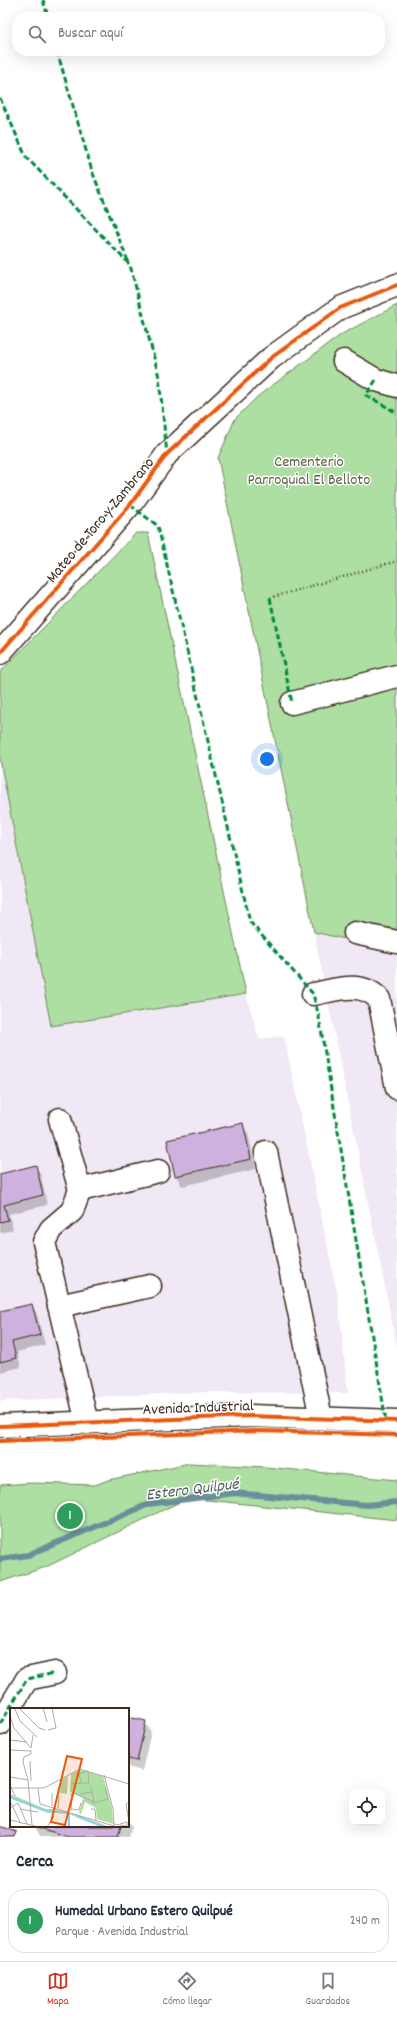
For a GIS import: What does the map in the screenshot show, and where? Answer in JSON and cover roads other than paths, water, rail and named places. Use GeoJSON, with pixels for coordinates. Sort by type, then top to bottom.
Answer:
{"type":"FeatureCollection","features":[{"type":"Feature","properties":{"kind":"street","name":"Mateo de Toro y Zambrano"},"geometry":{"type":"LineString","coordinates":[[0,653],[130,505],[167,454],[271,358],[340,308],[397,285]]}},
{"type":"Feature","properties":{"kind":"street"},"geometry":{"type":"LineString","coordinates":[[344,361],[376,380],[397,386]]}},
{"type":"Feature","properties":{"kind":"street"},"geometry":{"type":"LineString","coordinates":[[292,703],[397,676]]}},
{"type":"Feature","properties":{"kind":"street"},"geometry":{"type":"LineString","coordinates":[[355,933],[397,942]]}},
{"type":"Feature","properties":{"kind":"street"},"geometry":{"type":"LineString","coordinates":[[313,994],[359,987],[371,991],[379,999],[397,1088]]}},
{"type":"Feature","properties":{"kind":"street"},"geometry":{"type":"LineString","coordinates":[[60,1119],[80,1190],[72,1211],[51,1229],[44,1242],[87,1422]]}},
{"type":"Feature","properties":{"kind":"street"},"geometry":{"type":"LineString","coordinates":[[266,1152],[321,1418]]}},
{"type":"Feature","properties":{"kind":"street"},"geometry":{"type":"LineString","coordinates":[[80,1190],[158,1171]]}},
{"type":"Feature","properties":{"kind":"street"},"geometry":{"type":"LineString","coordinates":[[59,1306],[150,1286]]}},
{"type":"Feature","properties":{"kind":"street","name":"Avenida Industrial"},"geometry":{"type":"LineString","coordinates":[[0,1426],[250,1416],[397,1421]]}},
{"type":"Feature","properties":{"kind":"street"},"geometry":{"type":"LineString","coordinates":[[0,1724],[27,1679],[55,1673]]}},
{"type":"Feature","properties":{"kind":"waterway","name":"Estero Quilpué"},"geometry":{"type":"LineString","coordinates":[[0,1559],[28,1555],[149,1504],[234,1493],[367,1505],[397,1502]]}},
{"type":"Feature","properties":{"kind":"place","name":"Humedal Urbano Estero Quilpué"},"geometry":{"type":"Point","coordinates":[70,1516]}},
{"type":"Feature","properties":{"kind":"park label","name":"Cementerio Parroquial El Belloto"},"geometry":{"type":"Point","coordinates":[309,469]}}]}
